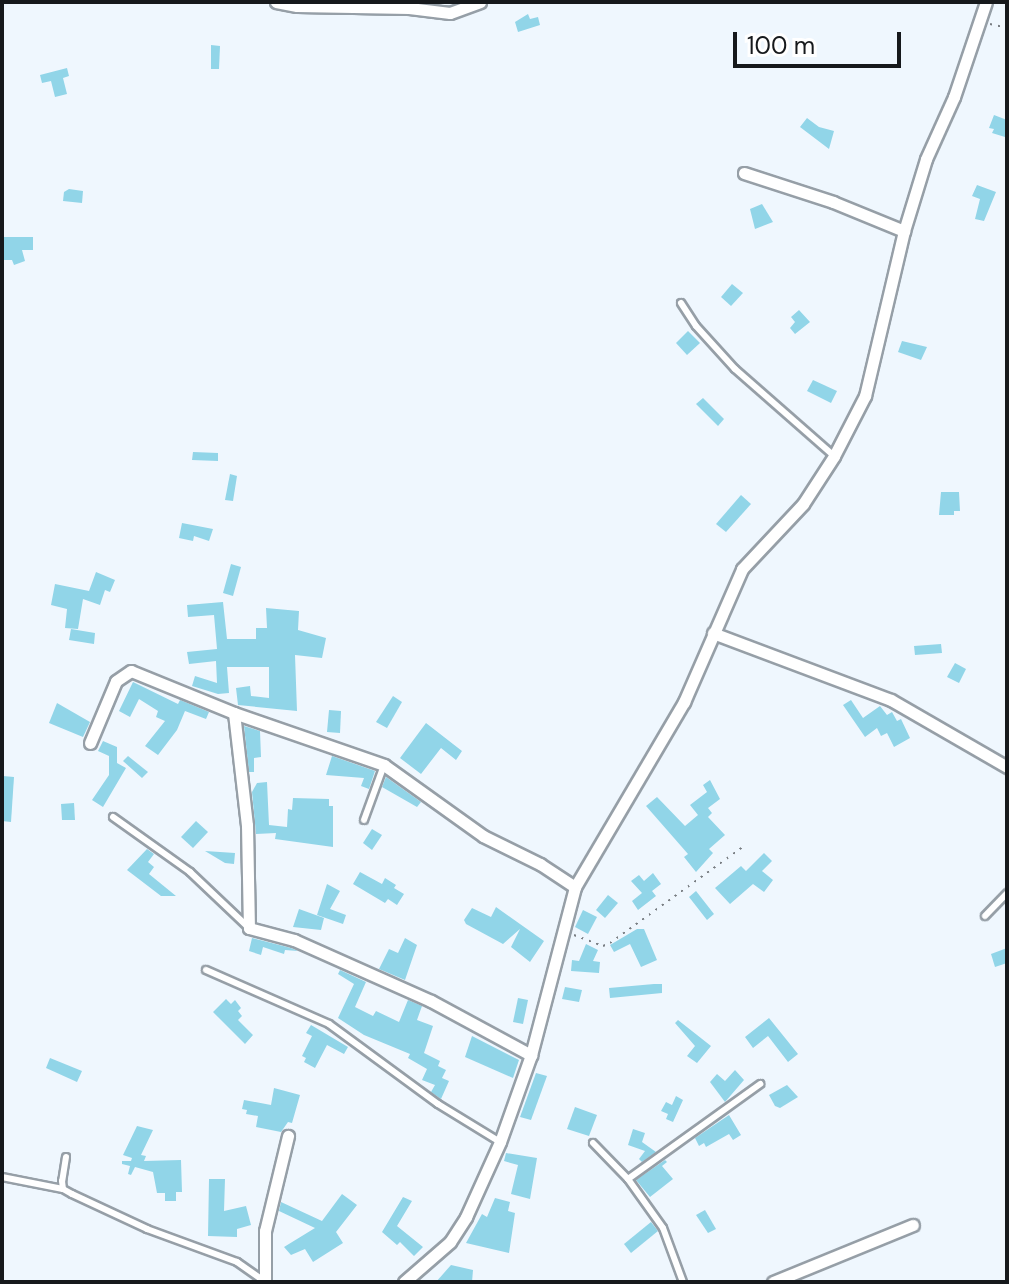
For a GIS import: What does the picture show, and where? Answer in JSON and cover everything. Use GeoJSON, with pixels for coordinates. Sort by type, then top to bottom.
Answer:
{"type":"FeatureCollection","features":[{"type":"Feature","properties":{"kind":"street"},"geometry":{"type":"LineString","coordinates":[[276,2],[297,6],[409,8],[450,13],[480,2]]}},
{"type":"Feature","properties":{"kind":"street"},"geometry":{"type":"LineString","coordinates":[[404,1282],[450,1242],[466,1217],[500,1142],[531,1055],[575,887],[684,702],[742,569],[803,504],[834,456],[865,396],[904,231],[926,159],[954,97],[986,2]]}},
{"type":"Feature","properties":{"kind":"street"},"geometry":{"type":"LineString","coordinates":[[744,173],[833,202],[904,231]]}},
{"type":"Feature","properties":{"kind":"street"},"geometry":{"type":"LineString","coordinates":[[713,633],[891,700],[1007,767]]}},
{"type":"Feature","properties":{"kind":"street"},"geometry":{"type":"LineString","coordinates":[[90,743],[116,681],[131,671],[234,713],[384,765],[483,836],[540,864],[575,887]]}},
{"type":"Feature","properties":{"kind":"street"},"geometry":{"type":"LineString","coordinates":[[234,713],[247,825],[249,928],[294,940],[431,1001],[531,1055]]}},
{"type":"Feature","properties":{"kind":"street"},"geometry":{"type":"LineString","coordinates":[[264,1282],[265,1231],[288,1136]]}},
{"type":"Feature","properties":{"kind":"street"},"geometry":{"type":"LineString","coordinates":[[773,1282],[913,1225]]}},
{"type":"Feature","properties":{"kind":"lane"},"geometry":{"type":"LineString","coordinates":[[681,303],[696,326],[735,369],[834,456]]}},
{"type":"Feature","properties":{"kind":"lane"},"geometry":{"type":"LineString","coordinates":[[364,820],[384,765]]}},
{"type":"Feature","properties":{"kind":"lane"},"geometry":{"type":"LineString","coordinates":[[113,817],[190,872],[249,928]]}},
{"type":"Feature","properties":{"kind":"lane"},"geometry":{"type":"LineString","coordinates":[[985,916],[1007,893]]}},
{"type":"Feature","properties":{"kind":"lane"},"geometry":{"type":"LineString","coordinates":[[206,970],[329,1024],[438,1104],[500,1142]]}},
{"type":"Feature","properties":{"kind":"lane"},"geometry":{"type":"LineString","coordinates":[[628,1179],[760,1084]]}},
{"type":"Feature","properties":{"kind":"lane"},"geometry":{"type":"LineString","coordinates":[[593,1143],[628,1179],[663,1228],[683,1282]]}},
{"type":"Feature","properties":{"kind":"lane"},"geometry":{"type":"LineString","coordinates":[[63,1189],[66,1157]]}},
{"type":"Feature","properties":{"kind":"lane"},"geometry":{"type":"LineString","coordinates":[[2,1177],[63,1189],[147,1229],[237,1262],[264,1282]]}},
{"type":"Feature","properties":{"kind":"path"},"geometry":{"type":"LineString","coordinates":[[981,22],[1007,28]]}},
{"type":"Feature","properties":{"kind":"path"},"geometry":{"type":"LineString","coordinates":[[561,931],[603,946],[610,943],[744,846]]}},
{"type":"Feature","properties":{"kind":"building"},"geometry":{"type":"Polygon","coordinates":[[[528,14],[530,19],[538,17],[540,25],[518,32],[515,22],[528,14]]]}},
{"type":"Feature","properties":{"kind":"building"},"geometry":{"type":"Polygon","coordinates":[[[211,45],[220,46],[219,69],[211,69],[211,45]]]}},
{"type":"Feature","properties":{"kind":"building"},"geometry":{"type":"Polygon","coordinates":[[[67,68],[69,76],[63,78],[67,94],[55,97],[51,81],[42,83],[40,75],[67,68]]]}},
{"type":"Feature","properties":{"kind":"building"},"geometry":{"type":"Polygon","coordinates":[[[994,115],[1007,120],[1005,137],[992,133],[994,129],[989,128],[994,115]]]}},
{"type":"Feature","properties":{"kind":"building"},"geometry":{"type":"Polygon","coordinates":[[[807,118],[819,127],[834,131],[829,149],[800,127],[807,118]]]}},
{"type":"Feature","properties":{"kind":"building"},"geometry":{"type":"Polygon","coordinates":[[[977,185],[996,192],[984,221],[975,219],[980,199],[972,196],[977,185]]]}},
{"type":"Feature","properties":{"kind":"building"},"geometry":{"type":"Polygon","coordinates":[[[69,189],[83,191],[82,203],[63,201],[64,192],[69,189]]]}},
{"type":"Feature","properties":{"kind":"building"},"geometry":{"type":"Polygon","coordinates":[[[762,204],[773,222],[755,229],[750,209],[762,204]]]}},
{"type":"Feature","properties":{"kind":"building"},"geometry":{"type":"Polygon","coordinates":[[[3,237],[33,237],[33,250],[22,250],[25,261],[14,265],[12,260],[3,260],[3,237]]]}},
{"type":"Feature","properties":{"kind":"building"},"geometry":{"type":"Polygon","coordinates":[[[732,284],[743,293],[731,306],[721,297],[732,284]]]}},
{"type":"Feature","properties":{"kind":"building"},"geometry":{"type":"Polygon","coordinates":[[[799,310],[810,322],[795,334],[790,328],[795,322],[791,317],[799,310]]]}},
{"type":"Feature","properties":{"kind":"building"},"geometry":{"type":"Polygon","coordinates":[[[688,331],[700,343],[687,355],[676,343],[688,331]]]}},
{"type":"Feature","properties":{"kind":"building"},"geometry":{"type":"Polygon","coordinates":[[[902,341],[927,347],[921,360],[898,352],[902,341]]]}},
{"type":"Feature","properties":{"kind":"building"},"geometry":{"type":"Polygon","coordinates":[[[813,380],[837,391],[831,403],[807,391],[813,380]]]}},
{"type":"Feature","properties":{"kind":"building"},"geometry":{"type":"Polygon","coordinates":[[[703,398],[724,419],[718,426],[696,404],[703,398]]]}},
{"type":"Feature","properties":{"kind":"building"},"geometry":{"type":"Polygon","coordinates":[[[193,452],[218,453],[218,461],[192,460],[193,452]]]}},
{"type":"Feature","properties":{"kind":"building"},"geometry":{"type":"Polygon","coordinates":[[[230,474],[237,476],[233,501],[225,500],[230,474]]]}},
{"type":"Feature","properties":{"kind":"building"},"geometry":{"type":"Polygon","coordinates":[[[941,492],[959,492],[960,511],[954,511],[954,515],[939,515],[941,492]]]}},
{"type":"Feature","properties":{"kind":"building"},"geometry":{"type":"Polygon","coordinates":[[[741,495],[751,504],[726,532],[716,524],[741,495]]]}},
{"type":"Feature","properties":{"kind":"building"},"geometry":{"type":"Polygon","coordinates":[[[182,523],[213,529],[209,541],[194,536],[193,541],[179,538],[182,523]]]}},
{"type":"Feature","properties":{"kind":"building"},"geometry":{"type":"Polygon","coordinates":[[[231,564],[241,567],[233,596],[223,593],[231,564]]]}},
{"type":"Feature","properties":{"kind":"building"},"geometry":{"type":"Polygon","coordinates":[[[96,572],[115,580],[110,592],[105,590],[100,605],[83,599],[78,629],[65,628],[67,609],[51,605],[55,584],[89,591],[96,572]]]}},
{"type":"Feature","properties":{"kind":"building"},"geometry":{"type":"Polygon","coordinates":[[[223,602],[227,639],[256,639],[256,628],[267,628],[266,608],[299,611],[298,630],[326,638],[322,658],[295,655],[297,711],[238,705],[236,688],[250,686],[251,696],[269,698],[269,667],[227,667],[229,693],[218,694],[192,686],[195,676],[217,683],[216,661],[189,664],[187,652],[217,649],[214,615],[188,617],[187,605],[223,602]]]}},
{"type":"Feature","properties":{"kind":"building"},"geometry":{"type":"Polygon","coordinates":[[[71,629],[95,633],[94,644],[69,640],[71,629]]]}},
{"type":"Feature","properties":{"kind":"building"},"geometry":{"type":"Polygon","coordinates":[[[941,644],[942,653],[915,655],[914,646],[941,644]]]}},
{"type":"Feature","properties":{"kind":"building"},"geometry":{"type":"Polygon","coordinates":[[[955,663],[966,669],[959,683],[947,677],[955,663]]]}},
{"type":"Feature","properties":{"kind":"building"},"geometry":{"type":"Polygon","coordinates":[[[133,682],[178,704],[180,700],[209,712],[206,719],[185,711],[177,730],[158,755],[145,746],[165,721],[156,717],[158,711],[139,699],[130,717],[119,711],[133,682]]]}},
{"type":"Feature","properties":{"kind":"building"},"geometry":{"type":"Polygon","coordinates":[[[393,696],[402,702],[387,728],[376,722],[393,696]]]}},
{"type":"Feature","properties":{"kind":"building"},"geometry":{"type":"Polygon","coordinates":[[[851,700],[863,718],[880,706],[887,715],[892,712],[897,721],[901,719],[910,738],[894,747],[887,733],[881,736],[877,728],[865,737],[843,705],[851,700]]]}},
{"type":"Feature","properties":{"kind":"building"},"geometry":{"type":"Polygon","coordinates":[[[57,703],[90,722],[83,737],[49,723],[57,703]]]}},
{"type":"Feature","properties":{"kind":"building"},"geometry":{"type":"Polygon","coordinates":[[[329,710],[341,711],[340,733],[327,732],[329,710]]]}},
{"type":"Feature","properties":{"kind":"building"},"geometry":{"type":"Polygon","coordinates":[[[426,723],[462,751],[456,760],[441,748],[421,774],[400,758],[426,723]]]}},
{"type":"Feature","properties":{"kind":"building"},"geometry":{"type":"Polygon","coordinates":[[[244,726],[260,731],[261,757],[254,758],[254,772],[249,772],[244,726]]]}},
{"type":"Feature","properties":{"kind":"building"},"geometry":{"type":"Polygon","coordinates":[[[103,741],[117,747],[117,763],[126,768],[103,807],[92,800],[109,775],[109,756],[98,751],[103,741]]]}},
{"type":"Feature","properties":{"kind":"building"},"geometry":{"type":"Polygon","coordinates":[[[128,756],[148,772],[142,778],[123,761],[128,756]]]}},
{"type":"Feature","properties":{"kind":"building"},"geometry":{"type":"Polygon","coordinates":[[[332,756],[375,771],[369,789],[361,786],[364,778],[326,775],[332,756]]]}},
{"type":"Feature","properties":{"kind":"building"},"geometry":{"type":"Polygon","coordinates":[[[3,776],[14,777],[11,822],[2,821],[3,776]]]}},
{"type":"Feature","properties":{"kind":"building"},"geometry":{"type":"Polygon","coordinates":[[[386,777],[421,802],[417,807],[382,787],[386,777]]]}},
{"type":"Feature","properties":{"kind":"building"},"geometry":{"type":"Polygon","coordinates":[[[710,780],[720,799],[708,808],[712,813],[708,817],[725,835],[709,849],[713,853],[696,872],[684,857],[688,854],[646,806],[657,797],[685,826],[698,815],[690,805],[707,792],[703,785],[710,780]]]}},
{"type":"Feature","properties":{"kind":"building"},"geometry":{"type":"Polygon","coordinates":[[[267,782],[269,825],[287,827],[288,809],[292,810],[293,798],[329,799],[329,806],[333,806],[333,847],[275,839],[276,833],[256,834],[252,792],[257,783],[267,782]]]}},
{"type":"Feature","properties":{"kind":"building"},"geometry":{"type":"Polygon","coordinates":[[[74,803],[75,820],[62,820],[61,804],[74,803]]]}},
{"type":"Feature","properties":{"kind":"building"},"geometry":{"type":"Polygon","coordinates":[[[196,821],[208,832],[193,848],[181,837],[196,821]]]}},
{"type":"Feature","properties":{"kind":"building"},"geometry":{"type":"Polygon","coordinates":[[[372,829],[382,835],[372,850],[363,843],[372,829]]]}},
{"type":"Feature","properties":{"kind":"building"},"geometry":{"type":"Polygon","coordinates":[[[147,849],[154,854],[148,862],[154,867],[149,874],[176,896],[161,896],[127,870],[147,849]]]}},
{"type":"Feature","properties":{"kind":"building"},"geometry":{"type":"Polygon","coordinates":[[[205,851],[235,853],[234,864],[225,863],[205,851]]]}},
{"type":"Feature","properties":{"kind":"building"},"geometry":{"type":"Polygon","coordinates":[[[764,853],[772,861],[762,871],[773,880],[764,892],[753,884],[730,904],[715,888],[741,866],[746,871],[764,853]]]}},
{"type":"Feature","properties":{"kind":"building"},"geometry":{"type":"Polygon","coordinates":[[[360,872],[382,884],[385,878],[396,885],[394,888],[404,894],[397,905],[388,899],[385,903],[353,884],[360,872]]]}},
{"type":"Feature","properties":{"kind":"building"},"geometry":{"type":"Polygon","coordinates":[[[653,873],[661,884],[652,891],[656,896],[638,910],[632,901],[642,893],[631,881],[639,875],[644,881],[653,873]]]}},
{"type":"Feature","properties":{"kind":"building"},"geometry":{"type":"Polygon","coordinates":[[[327,884],[340,891],[330,909],[346,915],[343,924],[317,915],[327,884]]]}},
{"type":"Feature","properties":{"kind":"building"},"geometry":{"type":"Polygon","coordinates":[[[696,891],[714,914],[707,920],[689,897],[696,891]]]}},
{"type":"Feature","properties":{"kind":"building"},"geometry":{"type":"Polygon","coordinates":[[[608,895],[618,903],[605,918],[596,910],[608,895]]]}},
{"type":"Feature","properties":{"kind":"building"},"geometry":{"type":"Polygon","coordinates":[[[496,907],[544,941],[530,962],[511,947],[520,929],[503,944],[464,920],[472,908],[491,917],[496,907]]]}},
{"type":"Feature","properties":{"kind":"building"},"geometry":{"type":"Polygon","coordinates":[[[299,909],[324,918],[321,930],[293,927],[299,909]]]}},
{"type":"Feature","properties":{"kind":"building"},"geometry":{"type":"Polygon","coordinates":[[[583,910],[597,917],[588,934],[575,927],[583,910]]]}},
{"type":"Feature","properties":{"kind":"building"},"geometry":{"type":"Polygon","coordinates":[[[637,929],[644,929],[657,960],[641,967],[630,944],[614,952],[610,945],[637,929]]]}},
{"type":"Feature","properties":{"kind":"building"},"geometry":{"type":"Polygon","coordinates":[[[252,938],[298,951],[285,950],[284,954],[263,947],[261,955],[249,951],[252,938]]]}},
{"type":"Feature","properties":{"kind":"building"},"geometry":{"type":"Polygon","coordinates":[[[405,938],[417,945],[405,980],[379,969],[389,949],[398,953],[405,938]]]}},
{"type":"Feature","properties":{"kind":"building"},"geometry":{"type":"Polygon","coordinates":[[[586,944],[598,950],[593,961],[600,962],[599,973],[571,971],[572,960],[579,961],[586,944]]]}},
{"type":"Feature","properties":{"kind":"building"},"geometry":{"type":"Polygon","coordinates":[[[1007,948],[1007,963],[995,967],[991,954],[1007,948]]]}},
{"type":"Feature","properties":{"kind":"building"},"geometry":{"type":"Polygon","coordinates":[[[340,970],[366,982],[355,1007],[373,1016],[376,1011],[399,1022],[408,1000],[422,1006],[417,1020],[433,1026],[424,1053],[440,1061],[438,1066],[446,1070],[442,1078],[449,1081],[441,1099],[431,1092],[435,1085],[422,1080],[427,1069],[408,1058],[410,1054],[364,1035],[338,1018],[354,984],[338,974],[340,970]]]}},
{"type":"Feature","properties":{"kind":"building"},"geometry":{"type":"Polygon","coordinates":[[[662,984],[662,993],[610,998],[609,988],[662,984]]]}},
{"type":"Feature","properties":{"kind":"building"},"geometry":{"type":"Polygon","coordinates":[[[565,987],[582,990],[579,1002],[562,999],[565,987]]]}},
{"type":"Feature","properties":{"kind":"building"},"geometry":{"type":"Polygon","coordinates":[[[518,998],[528,1000],[523,1024],[513,1022],[518,998]]]}},
{"type":"Feature","properties":{"kind":"building"},"geometry":{"type":"Polygon","coordinates":[[[226,999],[231,1004],[235,1000],[241,1008],[238,1011],[242,1016],[238,1020],[253,1035],[245,1044],[213,1012],[226,999]]]}},
{"type":"Feature","properties":{"kind":"building"},"geometry":{"type":"Polygon","coordinates":[[[769,1018],[798,1054],[788,1062],[768,1036],[753,1048],[745,1037],[769,1018]]]}},
{"type":"Feature","properties":{"kind":"building"},"geometry":{"type":"Polygon","coordinates":[[[678,1020],[711,1046],[697,1063],[687,1056],[695,1046],[675,1023],[678,1020]]]}},
{"type":"Feature","properties":{"kind":"building"},"geometry":{"type":"Polygon","coordinates":[[[311,1025],[348,1047],[344,1054],[327,1045],[315,1068],[304,1062],[306,1058],[302,1056],[312,1036],[306,1033],[311,1025]]]}},
{"type":"Feature","properties":{"kind":"building"},"geometry":{"type":"Polygon","coordinates":[[[472,1036],[519,1060],[513,1078],[465,1057],[472,1036]]]}},
{"type":"Feature","properties":{"kind":"building"},"geometry":{"type":"Polygon","coordinates":[[[50,1058],[82,1071],[77,1082],[46,1068],[50,1058]]]}},
{"type":"Feature","properties":{"kind":"building"},"geometry":{"type":"Polygon","coordinates":[[[735,1070],[744,1080],[725,1102],[710,1082],[717,1074],[725,1081],[735,1070]]]}},
{"type":"Feature","properties":{"kind":"building"},"geometry":{"type":"Polygon","coordinates":[[[536,1073],[547,1076],[531,1120],[520,1117],[536,1073]]]}},
{"type":"Feature","properties":{"kind":"building"},"geometry":{"type":"Polygon","coordinates":[[[787,1085],[798,1097],[780,1108],[775,1106],[769,1095],[787,1085]]]}},
{"type":"Feature","properties":{"kind":"building"},"geometry":{"type":"Polygon","coordinates":[[[274,1088],[300,1095],[292,1123],[288,1122],[281,1132],[256,1127],[258,1116],[246,1114],[247,1110],[242,1109],[244,1100],[271,1105],[274,1088]]]}},
{"type":"Feature","properties":{"kind":"building"},"geometry":{"type":"Polygon","coordinates":[[[676,1096],[683,1100],[673,1122],[666,1119],[668,1114],[661,1111],[666,1102],[672,1105],[676,1096]]]}},
{"type":"Feature","properties":{"kind":"building"},"geometry":{"type":"Polygon","coordinates":[[[575,1107],[597,1115],[589,1136],[567,1129],[575,1107]]]}},
{"type":"Feature","properties":{"kind":"building"},"geometry":{"type":"Polygon","coordinates":[[[729,1115],[741,1135],[733,1140],[729,1134],[706,1147],[704,1143],[699,1146],[695,1138],[729,1115]]]}},
{"type":"Feature","properties":{"kind":"building"},"geometry":{"type":"Polygon","coordinates":[[[137,1126],[153,1130],[141,1155],[146,1156],[144,1161],[181,1160],[182,1192],[176,1192],[176,1201],[165,1201],[165,1193],[157,1193],[153,1172],[135,1167],[131,1175],[128,1174],[130,1166],[122,1164],[122,1161],[131,1161],[132,1158],[123,1155],[137,1126]]]}},
{"type":"Feature","properties":{"kind":"building"},"geometry":{"type":"Polygon","coordinates":[[[633,1129],[645,1133],[642,1142],[656,1152],[642,1162],[639,1159],[645,1151],[628,1145],[633,1129]]]}},
{"type":"Feature","properties":{"kind":"building"},"geometry":{"type":"Polygon","coordinates":[[[506,1153],[537,1158],[530,1199],[511,1194],[518,1165],[504,1161],[506,1153]]]}},
{"type":"Feature","properties":{"kind":"building"},"geometry":{"type":"Polygon","coordinates":[[[665,1160],[667,1162],[662,1166],[673,1179],[650,1197],[636,1180],[665,1160]]]}},
{"type":"Feature","properties":{"kind":"building"},"geometry":{"type":"Polygon","coordinates":[[[209,1179],[225,1179],[224,1211],[246,1206],[251,1225],[237,1229],[237,1237],[208,1236],[209,1179]]]}},
{"type":"Feature","properties":{"kind":"building"},"geometry":{"type":"Polygon","coordinates":[[[342,1194],[357,1205],[336,1232],[343,1243],[313,1262],[305,1249],[291,1255],[284,1247],[315,1228],[279,1211],[281,1202],[322,1221],[342,1194]]]}},
{"type":"Feature","properties":{"kind":"building"},"geometry":{"type":"Polygon","coordinates":[[[403,1197],[412,1201],[397,1226],[423,1247],[414,1256],[400,1242],[397,1245],[382,1232],[403,1197]]]}},
{"type":"Feature","properties":{"kind":"building"},"geometry":{"type":"Polygon","coordinates":[[[495,1198],[510,1202],[508,1211],[515,1213],[509,1253],[466,1243],[482,1214],[487,1217],[495,1198]]]}},
{"type":"Feature","properties":{"kind":"building"},"geometry":{"type":"Polygon","coordinates":[[[705,1210],[716,1229],[708,1233],[696,1215],[705,1210]]]}},
{"type":"Feature","properties":{"kind":"building"},"geometry":{"type":"Polygon","coordinates":[[[651,1222],[658,1231],[631,1253],[624,1244],[651,1222]]]}},
{"type":"Feature","properties":{"kind":"building"},"geometry":{"type":"Polygon","coordinates":[[[451,1265],[473,1270],[472,1282],[436,1282],[451,1265]]]}}]}
